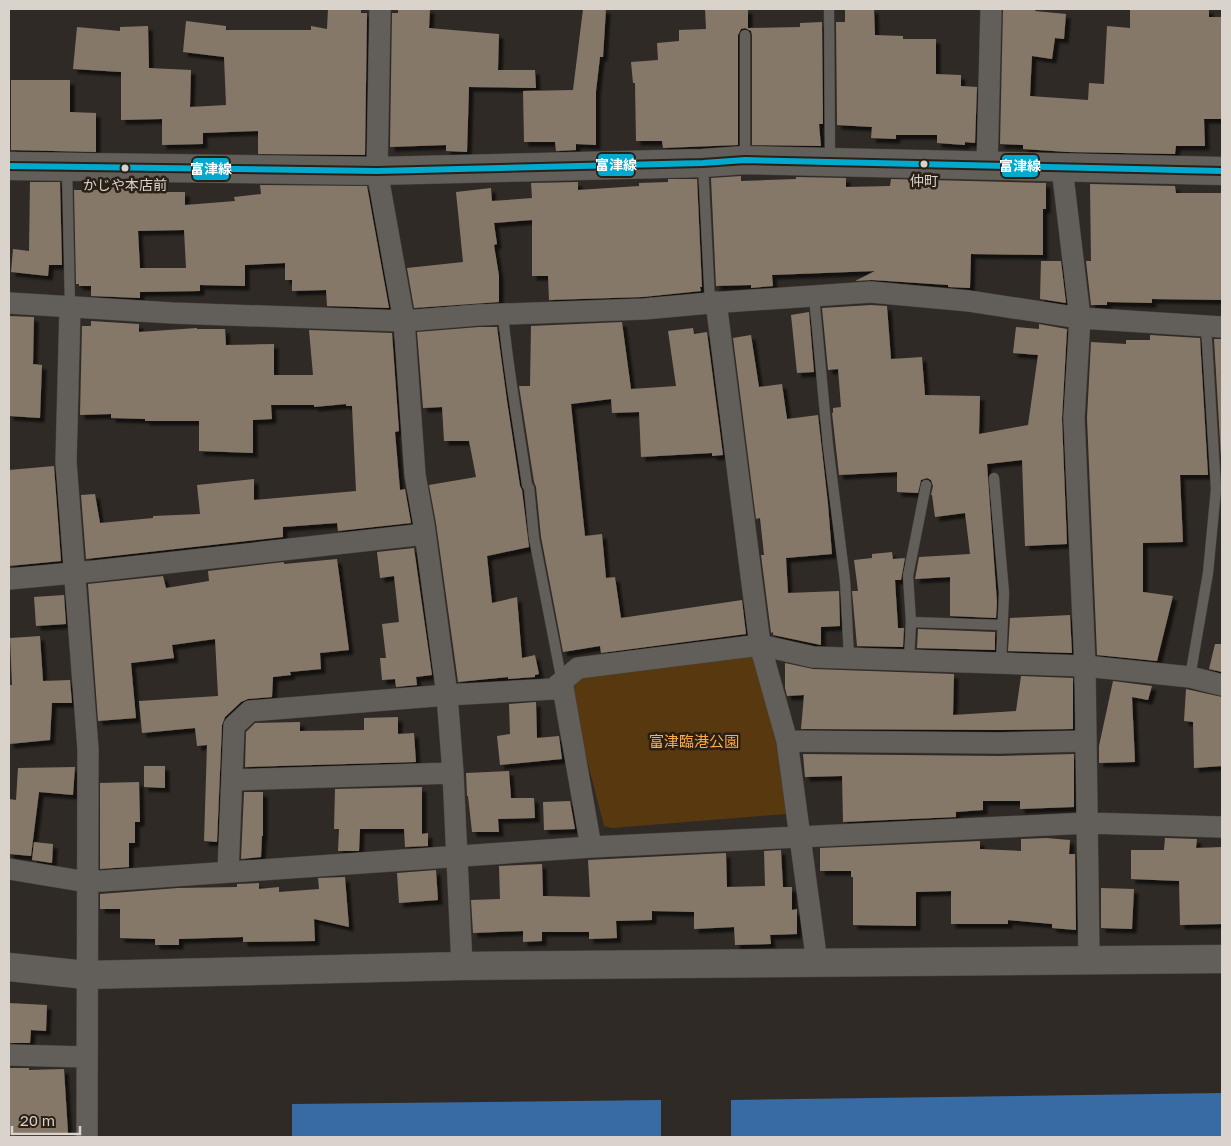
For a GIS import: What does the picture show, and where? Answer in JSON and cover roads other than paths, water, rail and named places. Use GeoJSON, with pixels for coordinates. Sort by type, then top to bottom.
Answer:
{"type":"FeatureCollection","features":[{"type":"Feature","properties":{"kind":"main road"},"geometry":{"type":"LineString","coordinates":[[9,166],[377,171],[703,163],[744,160],[1222,171]]}},
{"type":"Feature","properties":{"kind":"main road"},"geometry":{"type":"LineString","coordinates":[[9,967],[86,975],[462,966],[1222,959]]}},
{"type":"Feature","properties":{"kind":"street"},"geometry":{"type":"LineString","coordinates":[[380,9],[377,171],[404,321],[415,475],[447,695],[453,773],[462,966]]}},
{"type":"Feature","properties":{"kind":"street"},"geometry":{"type":"LineString","coordinates":[[987,166],[991,9]]}},
{"type":"Feature","properties":{"kind":"street"},"geometry":{"type":"LineString","coordinates":[[1062,168],[1080,318],[1074,418],[1085,666],[1089,959]]}},
{"type":"Feature","properties":{"kind":"street"},"geometry":{"type":"LineString","coordinates":[[9,303],[172,312],[404,321],[503,314],[644,309],[713,302],[871,292],[969,301],[1080,318],[1214,327]]}},
{"type":"Feature","properties":{"kind":"street"},"geometry":{"type":"LineString","coordinates":[[713,302],[760,645],[787,741],[817,963]]}},
{"type":"Feature","properties":{"kind":"street"},"geometry":{"type":"LineString","coordinates":[[70,307],[66,462],[88,748],[87,1137]]}},
{"type":"Feature","properties":{"kind":"street"},"geometry":{"type":"LineString","coordinates":[[9,579],[75,574],[425,534]]}},
{"type":"Feature","properties":{"kind":"street"},"geometry":{"type":"LineString","coordinates":[[228,872],[234,726],[250,711],[447,695],[553,689],[578,668],[760,645],[813,657],[1085,666],[1190,677],[1222,685]]}},
{"type":"Feature","properties":{"kind":"street"},"geometry":{"type":"LineString","coordinates":[[562,682],[591,847]]}},
{"type":"Feature","properties":{"kind":"street"},"geometry":{"type":"LineString","coordinates":[[787,741],[999,743],[1086,741]]}},
{"type":"Feature","properties":{"kind":"street"},"geometry":{"type":"LineString","coordinates":[[232,780],[453,773]]}},
{"type":"Feature","properties":{"kind":"street"},"geometry":{"type":"LineString","coordinates":[[9,868],[87,882],[591,847],[1088,823],[1222,827]]}},
{"type":"Feature","properties":{"kind":"street"},"geometry":{"type":"LineString","coordinates":[[9,1055],[86,1056]]}},
{"type":"Feature","properties":{"kind":"lane"},"geometry":{"type":"LineString","coordinates":[[829,9],[830,161]]}},
{"type":"Feature","properties":{"kind":"lane"},"geometry":{"type":"LineString","coordinates":[[744,36],[744,160]]}},
{"type":"Feature","properties":{"kind":"lane"},"geometry":{"type":"LineString","coordinates":[[703,163],[713,302]]}},
{"type":"Feature","properties":{"kind":"lane"},"geometry":{"type":"LineString","coordinates":[[68,166],[70,307]]}},
{"type":"Feature","properties":{"kind":"lane"},"geometry":{"type":"LineString","coordinates":[[814,296],[828,446],[845,580],[849,658]]}},
{"type":"Feature","properties":{"kind":"lane"},"geometry":{"type":"LineString","coordinates":[[503,314],[518,429],[529,488],[534,538],[562,682]]}},
{"type":"Feature","properties":{"kind":"lane"},"geometry":{"type":"LineString","coordinates":[[1190,677],[1208,573],[1216,489],[1214,327]]}},
{"type":"Feature","properties":{"kind":"lane"},"geometry":{"type":"LineString","coordinates":[[994,478],[1004,593],[1001,663]]}},
{"type":"Feature","properties":{"kind":"lane"},"geometry":{"type":"LineString","coordinates":[[909,660],[911,622],[908,576],[926,485]]}},
{"type":"Feature","properties":{"kind":"lane"},"geometry":{"type":"LineString","coordinates":[[911,622],[1002,625]]}},
{"type":"Feature","properties":{"kind":"water"},"geometry":{"type":"Polygon","coordinates":[[[1222,1093],[1222,1137],[731,1137],[731,1100],[1222,1093]]]}},
{"type":"Feature","properties":{"kind":"water"},"geometry":{"type":"Polygon","coordinates":[[[661,1100],[661,1137],[292,1137],[292,1104],[661,1100]]]}},
{"type":"Feature","properties":{"kind":"place","name":"仲町"},"geometry":{"type":"Point","coordinates":[924,164]}},
{"type":"Feature","properties":{"kind":"place","name":"かじや本店前"},"geometry":{"type":"Point","coordinates":[125,168]}},
{"type":"Feature","properties":{"kind":"park label","name":"富津臨港公園"},"geometry":{"type":"Point","coordinates":[694,741]}}]}
